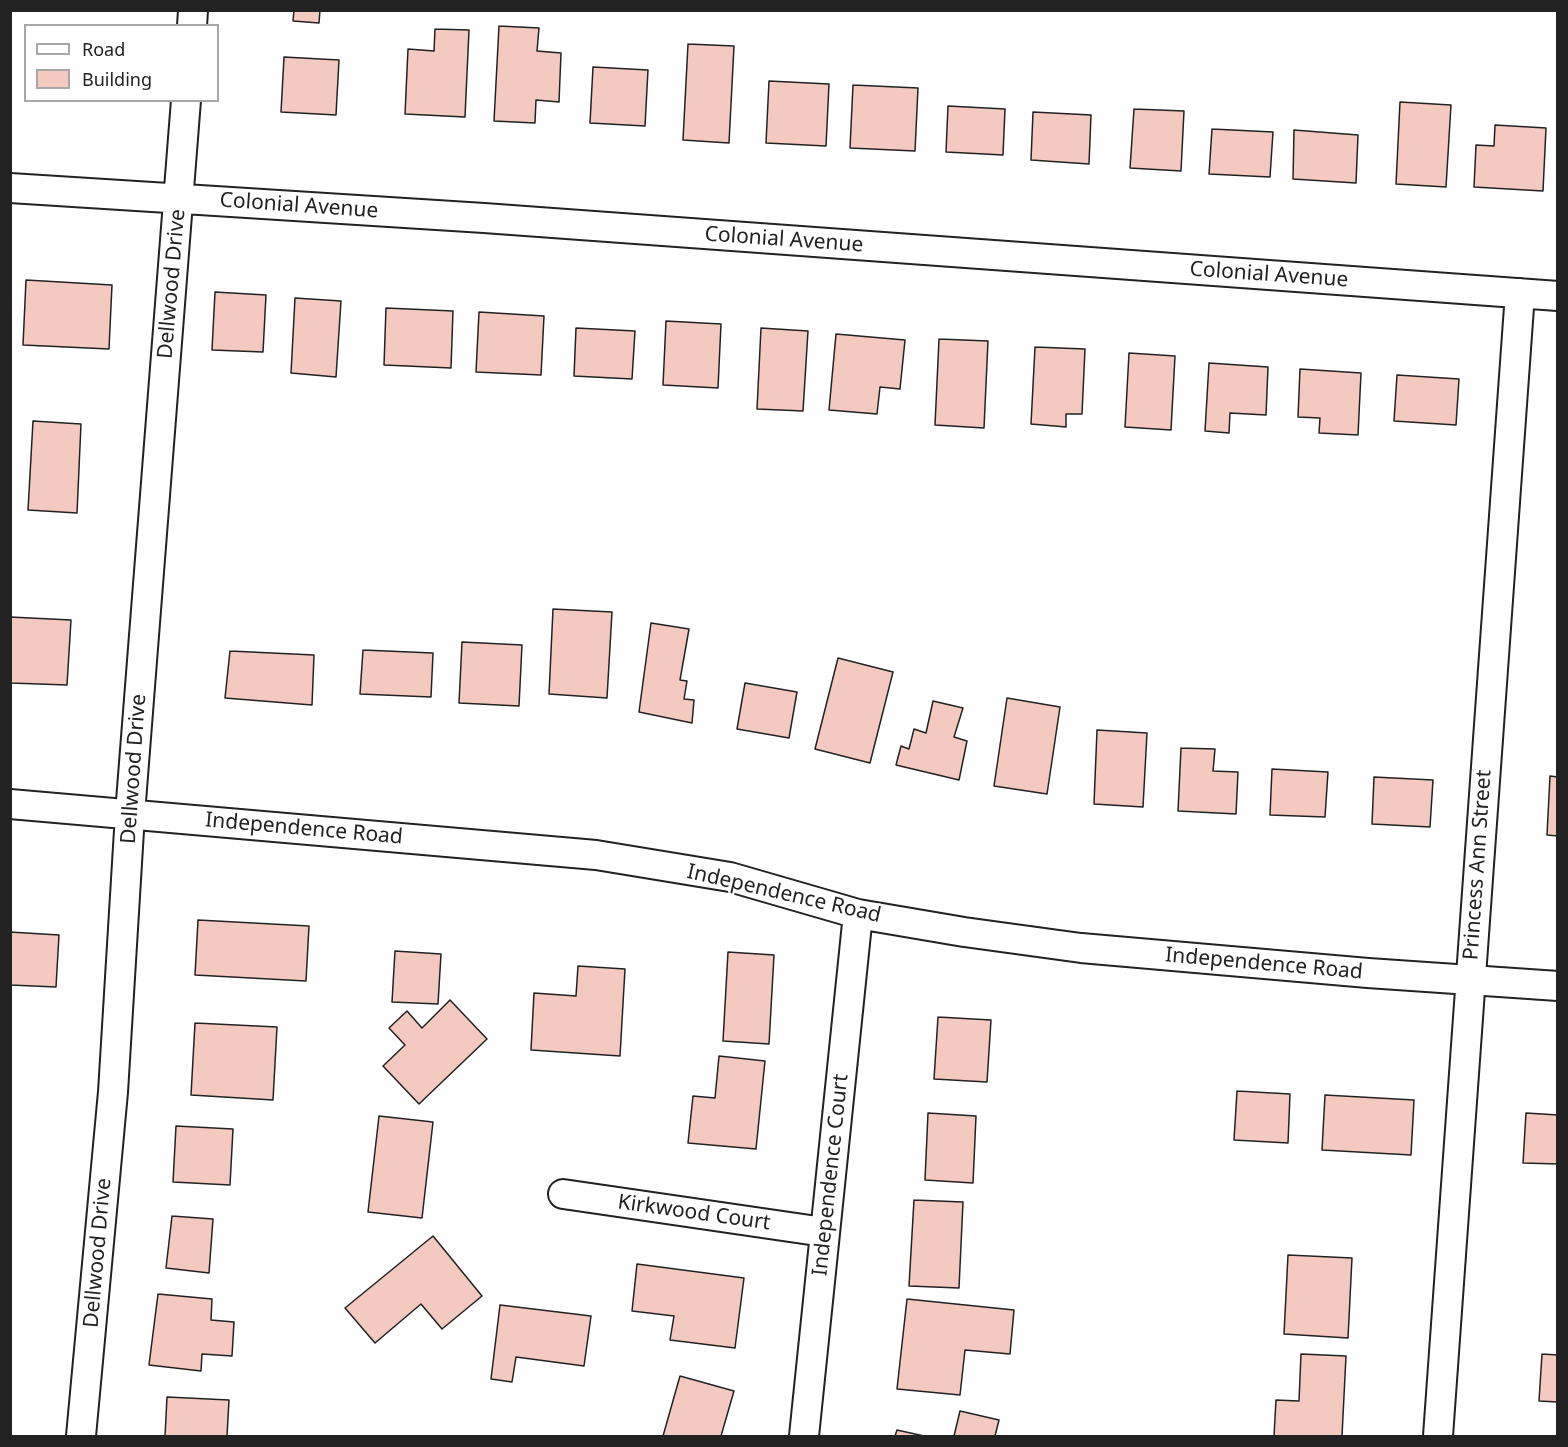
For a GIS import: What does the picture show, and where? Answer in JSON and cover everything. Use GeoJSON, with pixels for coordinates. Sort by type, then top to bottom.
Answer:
{"type":"FeatureCollection","features":[{"type":"Feature","properties":{"kind":"street","name":"Dellwood Drive"},"geometry":{"type":"LineString","coordinates":[[81,1437],[113,1092],[130,814],[186,102]]}},
{"type":"Feature","properties":{"kind":"street","name":"Colonial Avenue"},"geometry":{"type":"LineString","coordinates":[[10,188],[496,219],[1557,296]]}},
{"type":"Feature","properties":{"kind":"street","name":"Princess Ann Street"},"geometry":{"type":"LineString","coordinates":[[1437,1437],[1520,293]]}},
{"type":"Feature","properties":{"kind":"street","name":"Independence Road"},"geometry":{"type":"LineString","coordinates":[[10,804],[596,855],[730,877],[858,914],[964,932],[1081,948],[1356,972],[1557,986]]}},
{"type":"Feature","properties":{"kind":"street","name":"Independence Court"},"geometry":{"type":"LineString","coordinates":[[804,1437],[858,914]]}},
{"type":"Feature","properties":{"kind":"street","name":"Kirkwood Court"},"geometry":{"type":"LineString","coordinates":[[563,1194],[824,1232]]}},
{"type":"Feature","properties":{"kind":"building"},"geometry":{"type":"Polygon","coordinates":[[[294,10],[320,10],[319,23],[293,21],[294,10]]]}},
{"type":"Feature","properties":{"kind":"building"},"geometry":{"type":"Polygon","coordinates":[[[499,26],[539,28],[537,51],[561,53],[559,102],[536,100],[535,123],[494,121],[499,26]]]}},
{"type":"Feature","properties":{"kind":"building"},"geometry":{"type":"Polygon","coordinates":[[[435,29],[469,30],[465,117],[405,114],[408,49],[434,51],[435,29]]]}},
{"type":"Feature","properties":{"kind":"building"},"geometry":{"type":"Polygon","coordinates":[[[688,44],[734,46],[729,143],[683,140],[688,44]]]}},
{"type":"Feature","properties":{"kind":"building"},"geometry":{"type":"Polygon","coordinates":[[[284,57],[339,60],[336,115],[281,112],[284,57]]]}},
{"type":"Feature","properties":{"kind":"building"},"geometry":{"type":"Polygon","coordinates":[[[593,67],[648,70],[645,126],[590,123],[593,67]]]}},
{"type":"Feature","properties":{"kind":"building"},"geometry":{"type":"Polygon","coordinates":[[[769,81],[829,84],[826,146],[766,143],[769,81]]]}},
{"type":"Feature","properties":{"kind":"building"},"geometry":{"type":"Polygon","coordinates":[[[853,85],[918,88],[915,151],[850,148],[853,85]]]}},
{"type":"Feature","properties":{"kind":"building"},"geometry":{"type":"Polygon","coordinates":[[[1400,102],[1451,105],[1446,187],[1396,184],[1400,102]]]}},
{"type":"Feature","properties":{"kind":"building"},"geometry":{"type":"Polygon","coordinates":[[[948,106],[1005,109],[1003,155],[946,152],[948,106]]]}},
{"type":"Feature","properties":{"kind":"building"},"geometry":{"type":"Polygon","coordinates":[[[1134,109],[1184,111],[1181,171],[1130,168],[1134,109]]]}},
{"type":"Feature","properties":{"kind":"building"},"geometry":{"type":"Polygon","coordinates":[[[1033,112],[1091,115],[1089,164],[1031,160],[1033,112]]]}},
{"type":"Feature","properties":{"kind":"building"},"geometry":{"type":"Polygon","coordinates":[[[1495,125],[1546,128],[1543,191],[1474,187],[1476,145],[1494,146],[1495,125]]]}},
{"type":"Feature","properties":{"kind":"building"},"geometry":{"type":"Polygon","coordinates":[[[1212,129],[1273,132],[1270,177],[1209,174],[1212,129]]]}},
{"type":"Feature","properties":{"kind":"building"},"geometry":{"type":"Polygon","coordinates":[[[1294,130],[1358,135],[1356,183],[1293,179],[1294,130]]]}},
{"type":"Feature","properties":{"kind":"building"},"geometry":{"type":"Polygon","coordinates":[[[26,280],[112,285],[109,349],[23,345],[26,280]]]}},
{"type":"Feature","properties":{"kind":"building"},"geometry":{"type":"Polygon","coordinates":[[[215,292],[266,295],[263,352],[212,350],[215,292]]]}},
{"type":"Feature","properties":{"kind":"building"},"geometry":{"type":"Polygon","coordinates":[[[295,298],[341,301],[336,377],[291,373],[295,298]]]}},
{"type":"Feature","properties":{"kind":"building"},"geometry":{"type":"Polygon","coordinates":[[[386,308],[453,311],[451,368],[384,365],[386,308]]]}},
{"type":"Feature","properties":{"kind":"building"},"geometry":{"type":"Polygon","coordinates":[[[479,312],[544,316],[541,375],[476,372],[479,312]]]}},
{"type":"Feature","properties":{"kind":"building"},"geometry":{"type":"Polygon","coordinates":[[[666,321],[721,324],[718,388],[663,385],[666,321]]]}},
{"type":"Feature","properties":{"kind":"building"},"geometry":{"type":"Polygon","coordinates":[[[576,328],[635,331],[632,379],[574,376],[576,328]]]}},
{"type":"Feature","properties":{"kind":"building"},"geometry":{"type":"Polygon","coordinates":[[[761,328],[808,331],[803,411],[757,409],[761,328]]]}},
{"type":"Feature","properties":{"kind":"building"},"geometry":{"type":"Polygon","coordinates":[[[836,334],[905,340],[900,389],[880,387],[877,414],[829,410],[836,334]]]}},
{"type":"Feature","properties":{"kind":"building"},"geometry":{"type":"Polygon","coordinates":[[[939,339],[988,341],[984,428],[935,425],[939,339]]]}},
{"type":"Feature","properties":{"kind":"building"},"geometry":{"type":"Polygon","coordinates":[[[1035,347],[1085,349],[1082,414],[1066,414],[1066,427],[1031,424],[1035,347]]]}},
{"type":"Feature","properties":{"kind":"building"},"geometry":{"type":"Polygon","coordinates":[[[1129,353],[1175,356],[1171,430],[1125,427],[1129,353]]]}},
{"type":"Feature","properties":{"kind":"building"},"geometry":{"type":"Polygon","coordinates":[[[1209,363],[1268,367],[1266,415],[1230,413],[1229,433],[1205,431],[1209,363]]]}},
{"type":"Feature","properties":{"kind":"building"},"geometry":{"type":"Polygon","coordinates":[[[1300,369],[1361,373],[1358,435],[1319,433],[1320,418],[1298,417],[1300,369]]]}},
{"type":"Feature","properties":{"kind":"building"},"geometry":{"type":"Polygon","coordinates":[[[1397,375],[1459,379],[1456,425],[1394,421],[1397,375]]]}},
{"type":"Feature","properties":{"kind":"building"},"geometry":{"type":"Polygon","coordinates":[[[33,421],[81,424],[77,513],[28,510],[33,421]]]}},
{"type":"Feature","properties":{"kind":"building"},"geometry":{"type":"Polygon","coordinates":[[[553,609],[612,612],[607,698],[549,694],[553,609]]]}},
{"type":"Feature","properties":{"kind":"building"},"geometry":{"type":"Polygon","coordinates":[[[10,617],[71,620],[67,685],[10,683],[10,617]]]}},
{"type":"Feature","properties":{"kind":"building"},"geometry":{"type":"Polygon","coordinates":[[[651,623],[689,629],[680,680],[687,681],[684,699],[694,700],[692,723],[639,712],[651,623]]]}},
{"type":"Feature","properties":{"kind":"building"},"geometry":{"type":"Polygon","coordinates":[[[462,642],[522,645],[519,706],[459,703],[462,642]]]}},
{"type":"Feature","properties":{"kind":"building"},"geometry":{"type":"Polygon","coordinates":[[[363,650],[433,653],[431,697],[360,694],[363,650]]]}},
{"type":"Feature","properties":{"kind":"building"},"geometry":{"type":"Polygon","coordinates":[[[230,651],[314,655],[312,705],[225,698],[230,651]]]}},
{"type":"Feature","properties":{"kind":"building"},"geometry":{"type":"Polygon","coordinates":[[[838,658],[893,672],[870,763],[815,749],[838,658]]]}},
{"type":"Feature","properties":{"kind":"building"},"geometry":{"type":"Polygon","coordinates":[[[745,683],[797,692],[789,738],[737,729],[745,683]]]}},
{"type":"Feature","properties":{"kind":"building"},"geometry":{"type":"Polygon","coordinates":[[[1007,698],[1060,707],[1047,794],[994,786],[1007,698]]]}},
{"type":"Feature","properties":{"kind":"building"},"geometry":{"type":"Polygon","coordinates":[[[933,701],[963,708],[954,737],[967,741],[959,780],[896,765],[901,746],[909,749],[914,729],[926,733],[933,701]]]}},
{"type":"Feature","properties":{"kind":"building"},"geometry":{"type":"Polygon","coordinates":[[[1097,730],[1147,733],[1143,807],[1094,804],[1097,730]]]}},
{"type":"Feature","properties":{"kind":"building"},"geometry":{"type":"Polygon","coordinates":[[[1181,748],[1215,749],[1213,771],[1238,772],[1236,814],[1178,811],[1181,748]]]}},
{"type":"Feature","properties":{"kind":"building"},"geometry":{"type":"Polygon","coordinates":[[[1272,769],[1328,772],[1325,817],[1270,815],[1272,769]]]}},
{"type":"Feature","properties":{"kind":"building"},"geometry":{"type":"Polygon","coordinates":[[[1550,776],[1558,777],[1558,836],[1547,835],[1550,776]]]}},
{"type":"Feature","properties":{"kind":"building"},"geometry":{"type":"Polygon","coordinates":[[[1374,777],[1433,780],[1430,827],[1372,824],[1374,777]]]}},
{"type":"Feature","properties":{"kind":"building"},"geometry":{"type":"Polygon","coordinates":[[[198,920],[309,926],[306,981],[195,975],[198,920]]]}},
{"type":"Feature","properties":{"kind":"building"},"geometry":{"type":"Polygon","coordinates":[[[10,932],[59,935],[56,987],[10,985],[10,932]]]}},
{"type":"Feature","properties":{"kind":"building"},"geometry":{"type":"Polygon","coordinates":[[[395,951],[441,954],[438,1004],[392,1002],[395,951]]]}},
{"type":"Feature","properties":{"kind":"building"},"geometry":{"type":"Polygon","coordinates":[[[728,952],[774,955],[769,1044],[723,1041],[728,952]]]}},
{"type":"Feature","properties":{"kind":"building"},"geometry":{"type":"Polygon","coordinates":[[[578,966],[625,969],[620,1056],[531,1050],[534,993],[576,996],[578,966]]]}},
{"type":"Feature","properties":{"kind":"building"},"geometry":{"type":"Polygon","coordinates":[[[450,1000],[487,1039],[419,1104],[383,1066],[405,1045],[389,1028],[407,1011],[422,1028],[450,1000]]]}},
{"type":"Feature","properties":{"kind":"building"},"geometry":{"type":"Polygon","coordinates":[[[938,1017],[991,1020],[987,1082],[934,1079],[938,1017]]]}},
{"type":"Feature","properties":{"kind":"building"},"geometry":{"type":"Polygon","coordinates":[[[195,1023],[277,1027],[273,1100],[191,1095],[195,1023]]]}},
{"type":"Feature","properties":{"kind":"building"},"geometry":{"type":"Polygon","coordinates":[[[719,1056],[765,1061],[756,1149],[688,1143],[693,1096],[715,1098],[719,1056]]]}},
{"type":"Feature","properties":{"kind":"building"},"geometry":{"type":"Polygon","coordinates":[[[1237,1091],[1290,1094],[1288,1143],[1234,1140],[1237,1091]]]}},
{"type":"Feature","properties":{"kind":"building"},"geometry":{"type":"Polygon","coordinates":[[[1325,1095],[1414,1100],[1411,1155],[1322,1150],[1325,1095]]]}},
{"type":"Feature","properties":{"kind":"building"},"geometry":{"type":"Polygon","coordinates":[[[928,1113],[976,1116],[973,1183],[925,1180],[928,1113]]]}},
{"type":"Feature","properties":{"kind":"building"},"geometry":{"type":"Polygon","coordinates":[[[1526,1113],[1558,1115],[1558,1164],[1523,1163],[1526,1113]]]}},
{"type":"Feature","properties":{"kind":"building"},"geometry":{"type":"Polygon","coordinates":[[[379,1116],[433,1122],[422,1218],[368,1212],[379,1116]]]}},
{"type":"Feature","properties":{"kind":"building"},"geometry":{"type":"Polygon","coordinates":[[[176,1126],[233,1129],[230,1185],[173,1182],[176,1126]]]}},
{"type":"Feature","properties":{"kind":"building"},"geometry":{"type":"Polygon","coordinates":[[[914,1200],[963,1202],[959,1288],[909,1286],[914,1200]]]}},
{"type":"Feature","properties":{"kind":"building"},"geometry":{"type":"Polygon","coordinates":[[[172,1216],[213,1219],[209,1273],[166,1268],[172,1216]]]}},
{"type":"Feature","properties":{"kind":"building"},"geometry":{"type":"Polygon","coordinates":[[[433,1236],[482,1296],[442,1329],[421,1304],[375,1343],[345,1308],[433,1236]]]}},
{"type":"Feature","properties":{"kind":"building"},"geometry":{"type":"Polygon","coordinates":[[[1288,1255],[1352,1258],[1348,1338],[1284,1334],[1288,1255]]]}},
{"type":"Feature","properties":{"kind":"building"},"geometry":{"type":"Polygon","coordinates":[[[637,1264],[744,1278],[735,1348],[670,1340],[674,1316],[632,1311],[637,1264]]]}},
{"type":"Feature","properties":{"kind":"building"},"geometry":{"type":"Polygon","coordinates":[[[158,1294],[212,1299],[211,1320],[234,1322],[232,1356],[202,1354],[201,1371],[149,1365],[158,1294]]]}},
{"type":"Feature","properties":{"kind":"building"},"geometry":{"type":"Polygon","coordinates":[[[907,1299],[1014,1310],[1010,1354],[965,1350],[960,1395],[897,1389],[907,1299]]]}},
{"type":"Feature","properties":{"kind":"building"},"geometry":{"type":"Polygon","coordinates":[[[500,1305],[591,1316],[584,1366],[516,1357],[512,1382],[491,1379],[500,1305]]]}},
{"type":"Feature","properties":{"kind":"building"},"geometry":{"type":"Polygon","coordinates":[[[1301,1354],[1346,1356],[1342,1436],[1274,1436],[1276,1400],[1299,1401],[1301,1354]]]}},
{"type":"Feature","properties":{"kind":"building"},"geometry":{"type":"Polygon","coordinates":[[[1542,1354],[1558,1355],[1558,1402],[1539,1401],[1542,1354]]]}},
{"type":"Feature","properties":{"kind":"building"},"geometry":{"type":"Polygon","coordinates":[[[680,1376],[734,1391],[721,1436],[663,1436],[680,1376]]]}},
{"type":"Feature","properties":{"kind":"building"},"geometry":{"type":"Polygon","coordinates":[[[167,1397],[229,1400],[227,1436],[165,1436],[167,1397]]]}},
{"type":"Feature","properties":{"kind":"building"},"geometry":{"type":"Polygon","coordinates":[[[960,1411],[999,1420],[995,1436],[954,1436],[960,1411]]]}},
{"type":"Feature","properties":{"kind":"building"},"geometry":{"type":"Polygon","coordinates":[[[897,1430],[924,1436],[895,1436],[897,1430]]]}}]}
